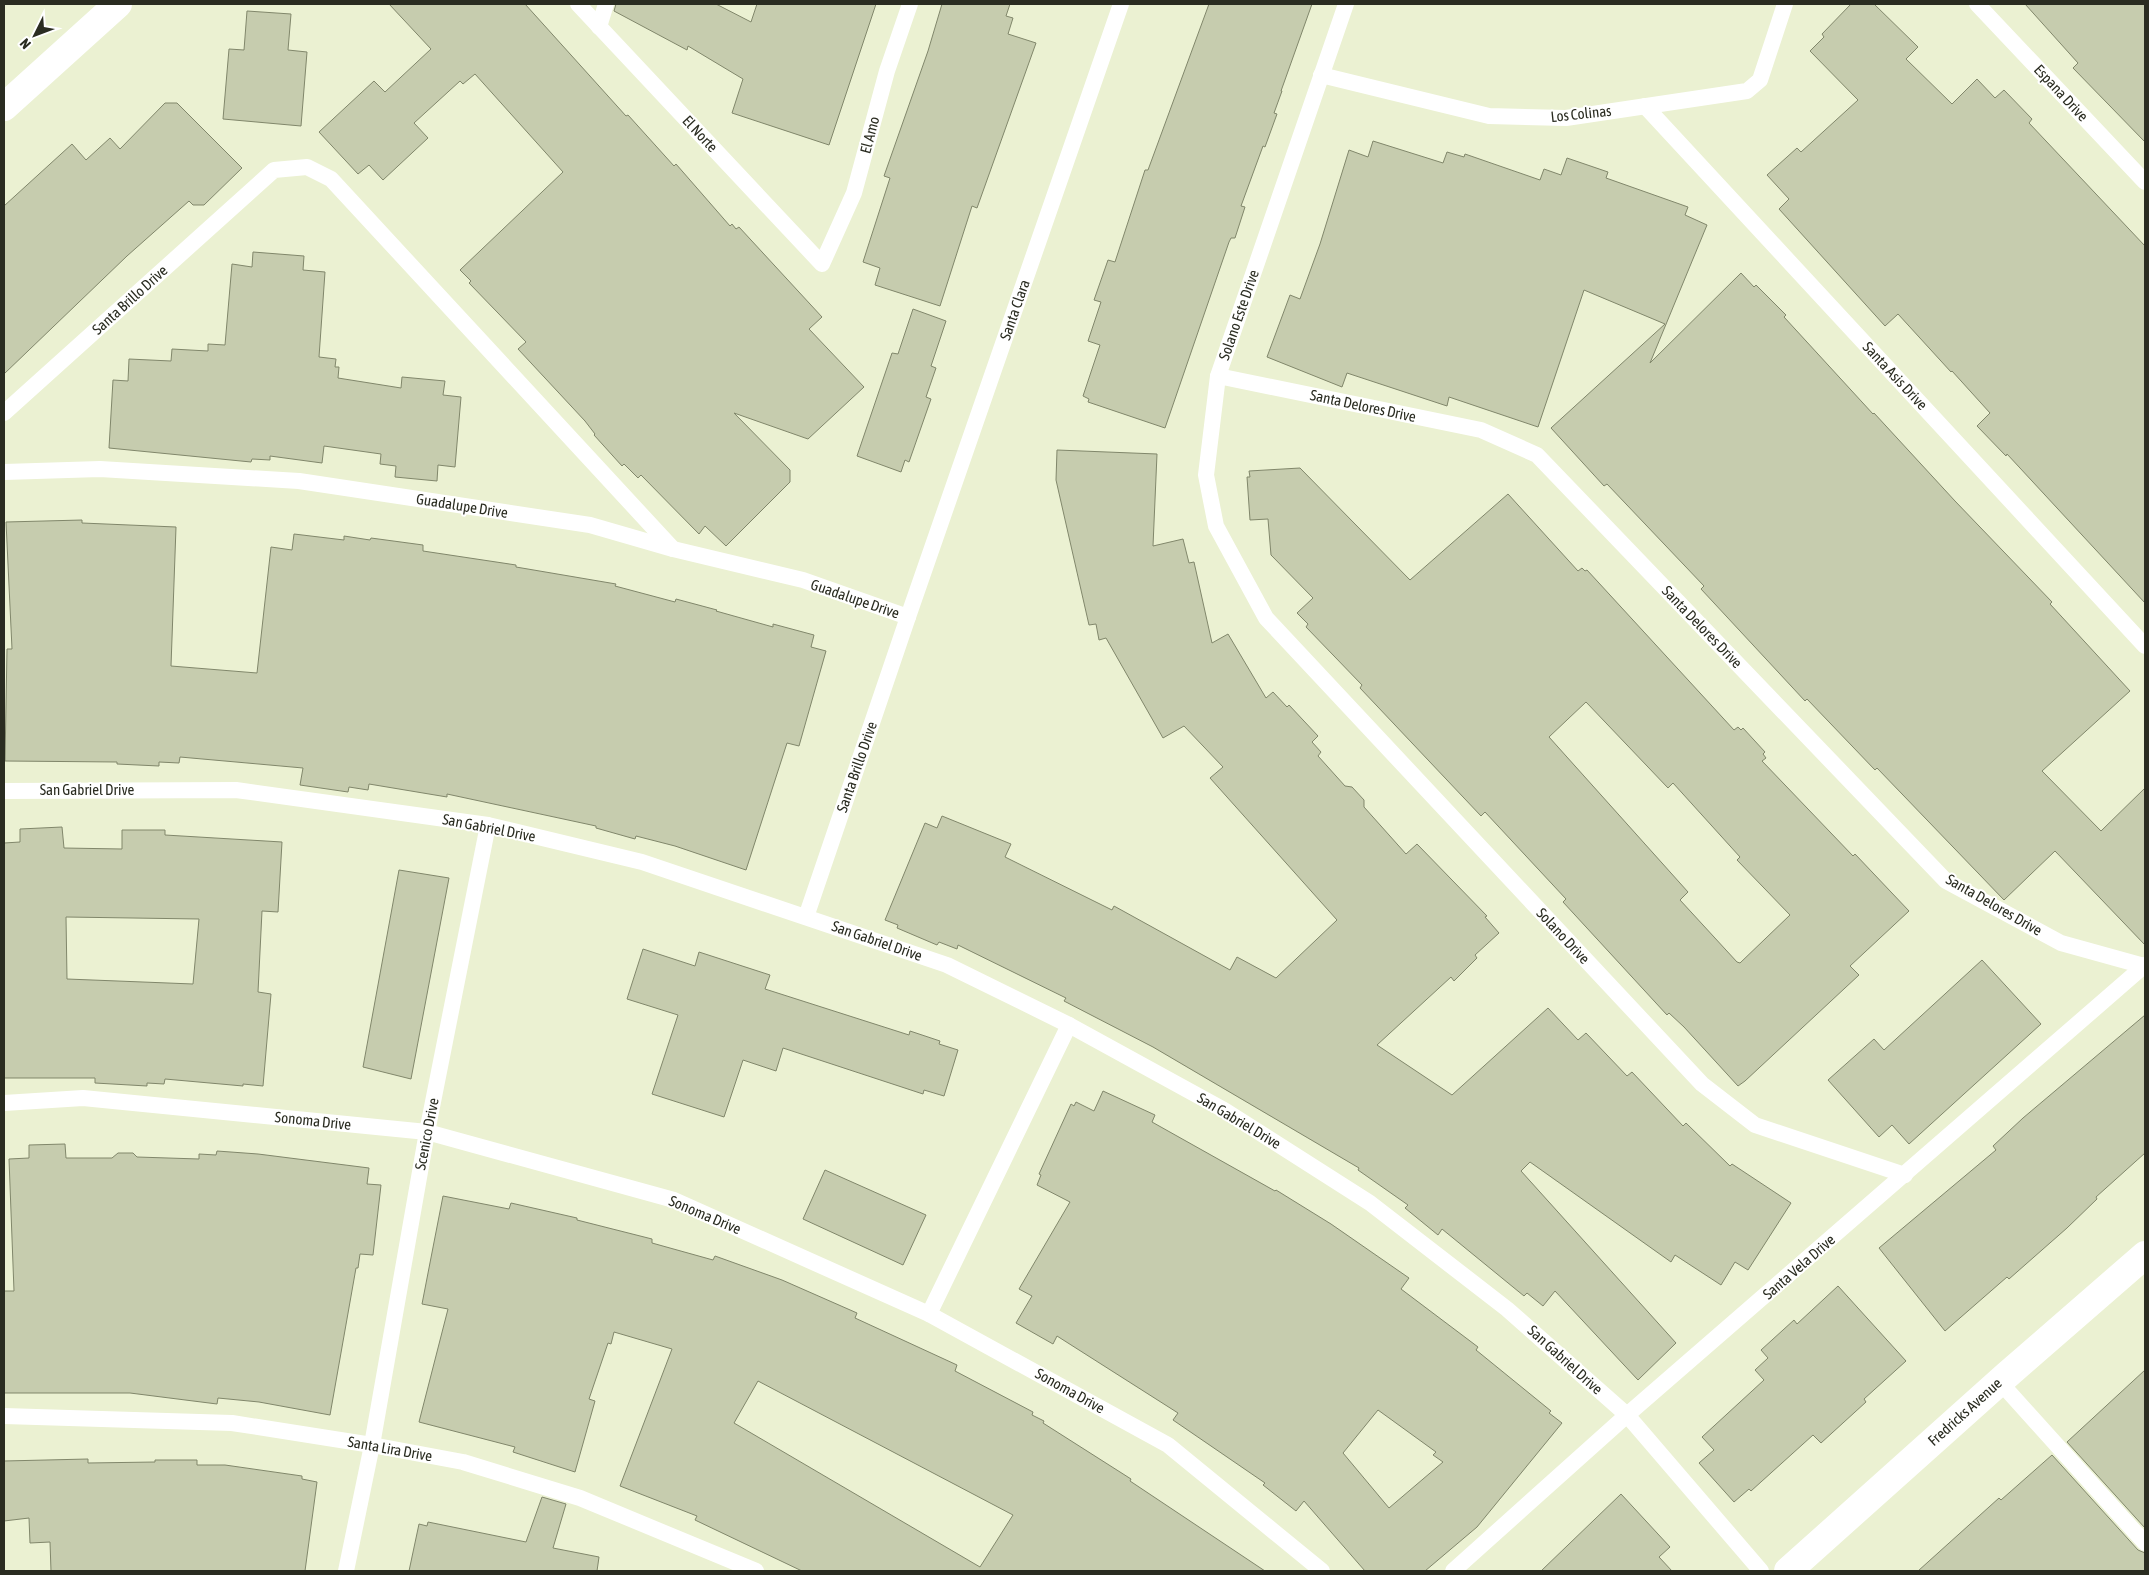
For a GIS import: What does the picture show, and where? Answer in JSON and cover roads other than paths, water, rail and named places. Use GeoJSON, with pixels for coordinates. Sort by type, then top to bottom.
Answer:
{"type":"FeatureCollection","features":[{"type":"Feature","properties":{"kind":"street"},"geometry":{"type":"LineString","coordinates":[[4,107],[118,4]]}},
{"type":"Feature","properties":{"kind":"street","name":"Fredricks Avenue"},"geometry":{"type":"LineString","coordinates":[[1788,1571],[1999,1381],[2145,1255]]}},
{"type":"Feature","properties":{"kind":"lane","name":"El Norte"},"geometry":{"type":"LineString","coordinates":[[578,4],[822,264]]}},
{"type":"Feature","properties":{"kind":"lane"},"geometry":{"type":"LineString","coordinates":[[599,27],[606,4]]}},
{"type":"Feature","properties":{"kind":"lane","name":"El Amo"},"geometry":{"type":"LineString","coordinates":[[822,264],[854,193],[887,71],[910,4]]}},
{"type":"Feature","properties":{"kind":"lane","name":"Santa Clara"},"geometry":{"type":"LineString","coordinates":[[908,617],[1121,4]]}},
{"type":"Feature","properties":{"kind":"lane","name":"Solano Este Drive"},"geometry":{"type":"LineString","coordinates":[[1271,623],[1266,618],[1216,526],[1206,475],[1218,376],[1346,4]]}},
{"type":"Feature","properties":{"kind":"lane","name":"Los Colinas"},"geometry":{"type":"LineString","coordinates":[[1321,75],[1489,116],[1566,118],[1747,91],[1760,80],[1785,4]]}},
{"type":"Feature","properties":{"kind":"lane","name":"Espana Drive"},"geometry":{"type":"LineString","coordinates":[[1977,4],[2145,182]]}},
{"type":"Feature","properties":{"kind":"lane","name":"Santa Asis Drive"},"geometry":{"type":"LineString","coordinates":[[1646,106],[2145,646]]}},
{"type":"Feature","properties":{"kind":"lane","name":"Santa Brillo Drive"},"geometry":{"type":"LineString","coordinates":[[4,413],[274,170],[307,167],[331,179],[673,549]]}},
{"type":"Feature","properties":{"kind":"lane","name":"Santa Delores Drive"},"geometry":{"type":"LineString","coordinates":[[1218,376],[1481,430],[1537,455],[1946,881],[2061,943],[2144,966]]}},
{"type":"Feature","properties":{"kind":"lane","name":"Guadalupe Drive"},"geometry":{"type":"LineString","coordinates":[[4,472],[100,469],[299,481],[590,525],[673,549],[803,580],[908,617]]}},
{"type":"Feature","properties":{"kind":"lane","name":"Santa Brillo Drive"},"geometry":{"type":"LineString","coordinates":[[806,917],[908,617]]}},
{"type":"Feature","properties":{"kind":"lane","name":"Solano Drive"},"geometry":{"type":"LineString","coordinates":[[1271,623],[1702,1084],[1755,1125],[1905,1176]]}},
{"type":"Feature","properties":{"kind":"lane","name":"San Gabriel Drive"},"geometry":{"type":"LineString","coordinates":[[4,791],[236,790],[488,825],[642,862],[947,965],[1069,1025],[1224,1110],[1370,1203],[1508,1309],[1626,1415],[1761,1571]]}},
{"type":"Feature","properties":{"kind":"lane","name":"Scenico Drive"},"geometry":{"type":"LineString","coordinates":[[346,1571],[372,1445],[426,1132],[488,825]]}},
{"type":"Feature","properties":{"kind":"lane","name":"Santa Vela Drive"},"geometry":{"type":"LineString","coordinates":[[1454,1571],[1626,1415],[1905,1176],[2144,966]]}},
{"type":"Feature","properties":{"kind":"lane"},"geometry":{"type":"LineString","coordinates":[[929,1314],[1069,1025]]}},
{"type":"Feature","properties":{"kind":"lane","name":"Sonoma Drive"},"geometry":{"type":"LineString","coordinates":[[4,1103],[83,1098],[426,1132],[674,1200],[929,1314],[1168,1445],[1322,1571]]}},
{"type":"Feature","properties":{"kind":"lane"},"geometry":{"type":"LineString","coordinates":[[1999,1381],[2145,1543]]}},
{"type":"Feature","properties":{"kind":"lane","name":"Santa Lira Drive"},"geometry":{"type":"LineString","coordinates":[[4,1416],[232,1423],[372,1445],[462,1462],[580,1498],[756,1571]]}}]}
